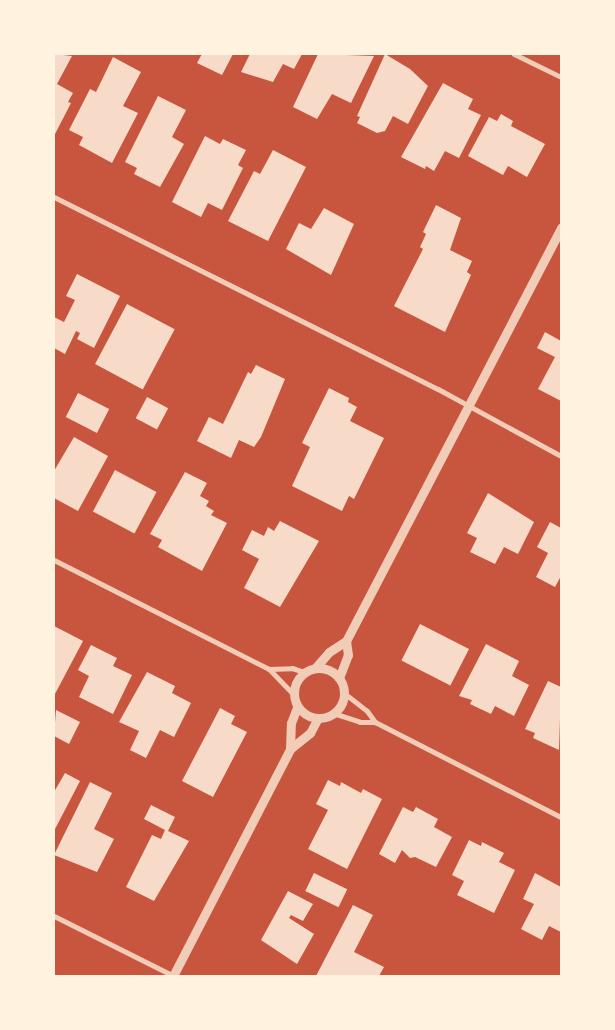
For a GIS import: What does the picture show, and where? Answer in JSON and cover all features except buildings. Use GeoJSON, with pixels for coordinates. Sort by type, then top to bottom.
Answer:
{"type":"FeatureCollection","features":[{"type":"Feature","properties":{"kind":"street"},"geometry":{"type":"LineString","coordinates":[[514,54],[561,78]]}},
{"type":"Feature","properties":{"kind":"street"},"geometry":{"type":"LineString","coordinates":[[54,197],[561,456]]}},
{"type":"Feature","properties":{"kind":"street"},"geometry":{"type":"LineString","coordinates":[[293,694],[296,681],[304,672],[316,667],[333,648],[346,640],[561,228]]}},
{"type":"Feature","properties":{"kind":"street"},"geometry":{"type":"LineString","coordinates":[[54,560],[269,669],[293,694],[297,707],[310,717],[318,718],[333,714],[339,708],[344,693]]}},
{"type":"Feature","properties":{"kind":"street"},"geometry":{"type":"LineString","coordinates":[[339,678],[348,655],[346,640]]}},
{"type":"Feature","properties":{"kind":"street"},"geometry":{"type":"LineString","coordinates":[[316,667],[325,668],[339,678],[344,693],[368,711],[375,722]]}},
{"type":"Feature","properties":{"kind":"street"},"geometry":{"type":"LineString","coordinates":[[269,669],[292,668],[304,672]]}},
{"type":"Feature","properties":{"kind":"street"},"geometry":{"type":"LineString","coordinates":[[290,749],[291,723],[297,707]]}},
{"type":"Feature","properties":{"kind":"street"},"geometry":{"type":"LineString","coordinates":[[333,714],[360,722],[375,722],[561,817]]}},
{"type":"Feature","properties":{"kind":"street"},"geometry":{"type":"LineString","coordinates":[[54,916],[174,976],[290,749],[310,733],[318,718]]}}]}
